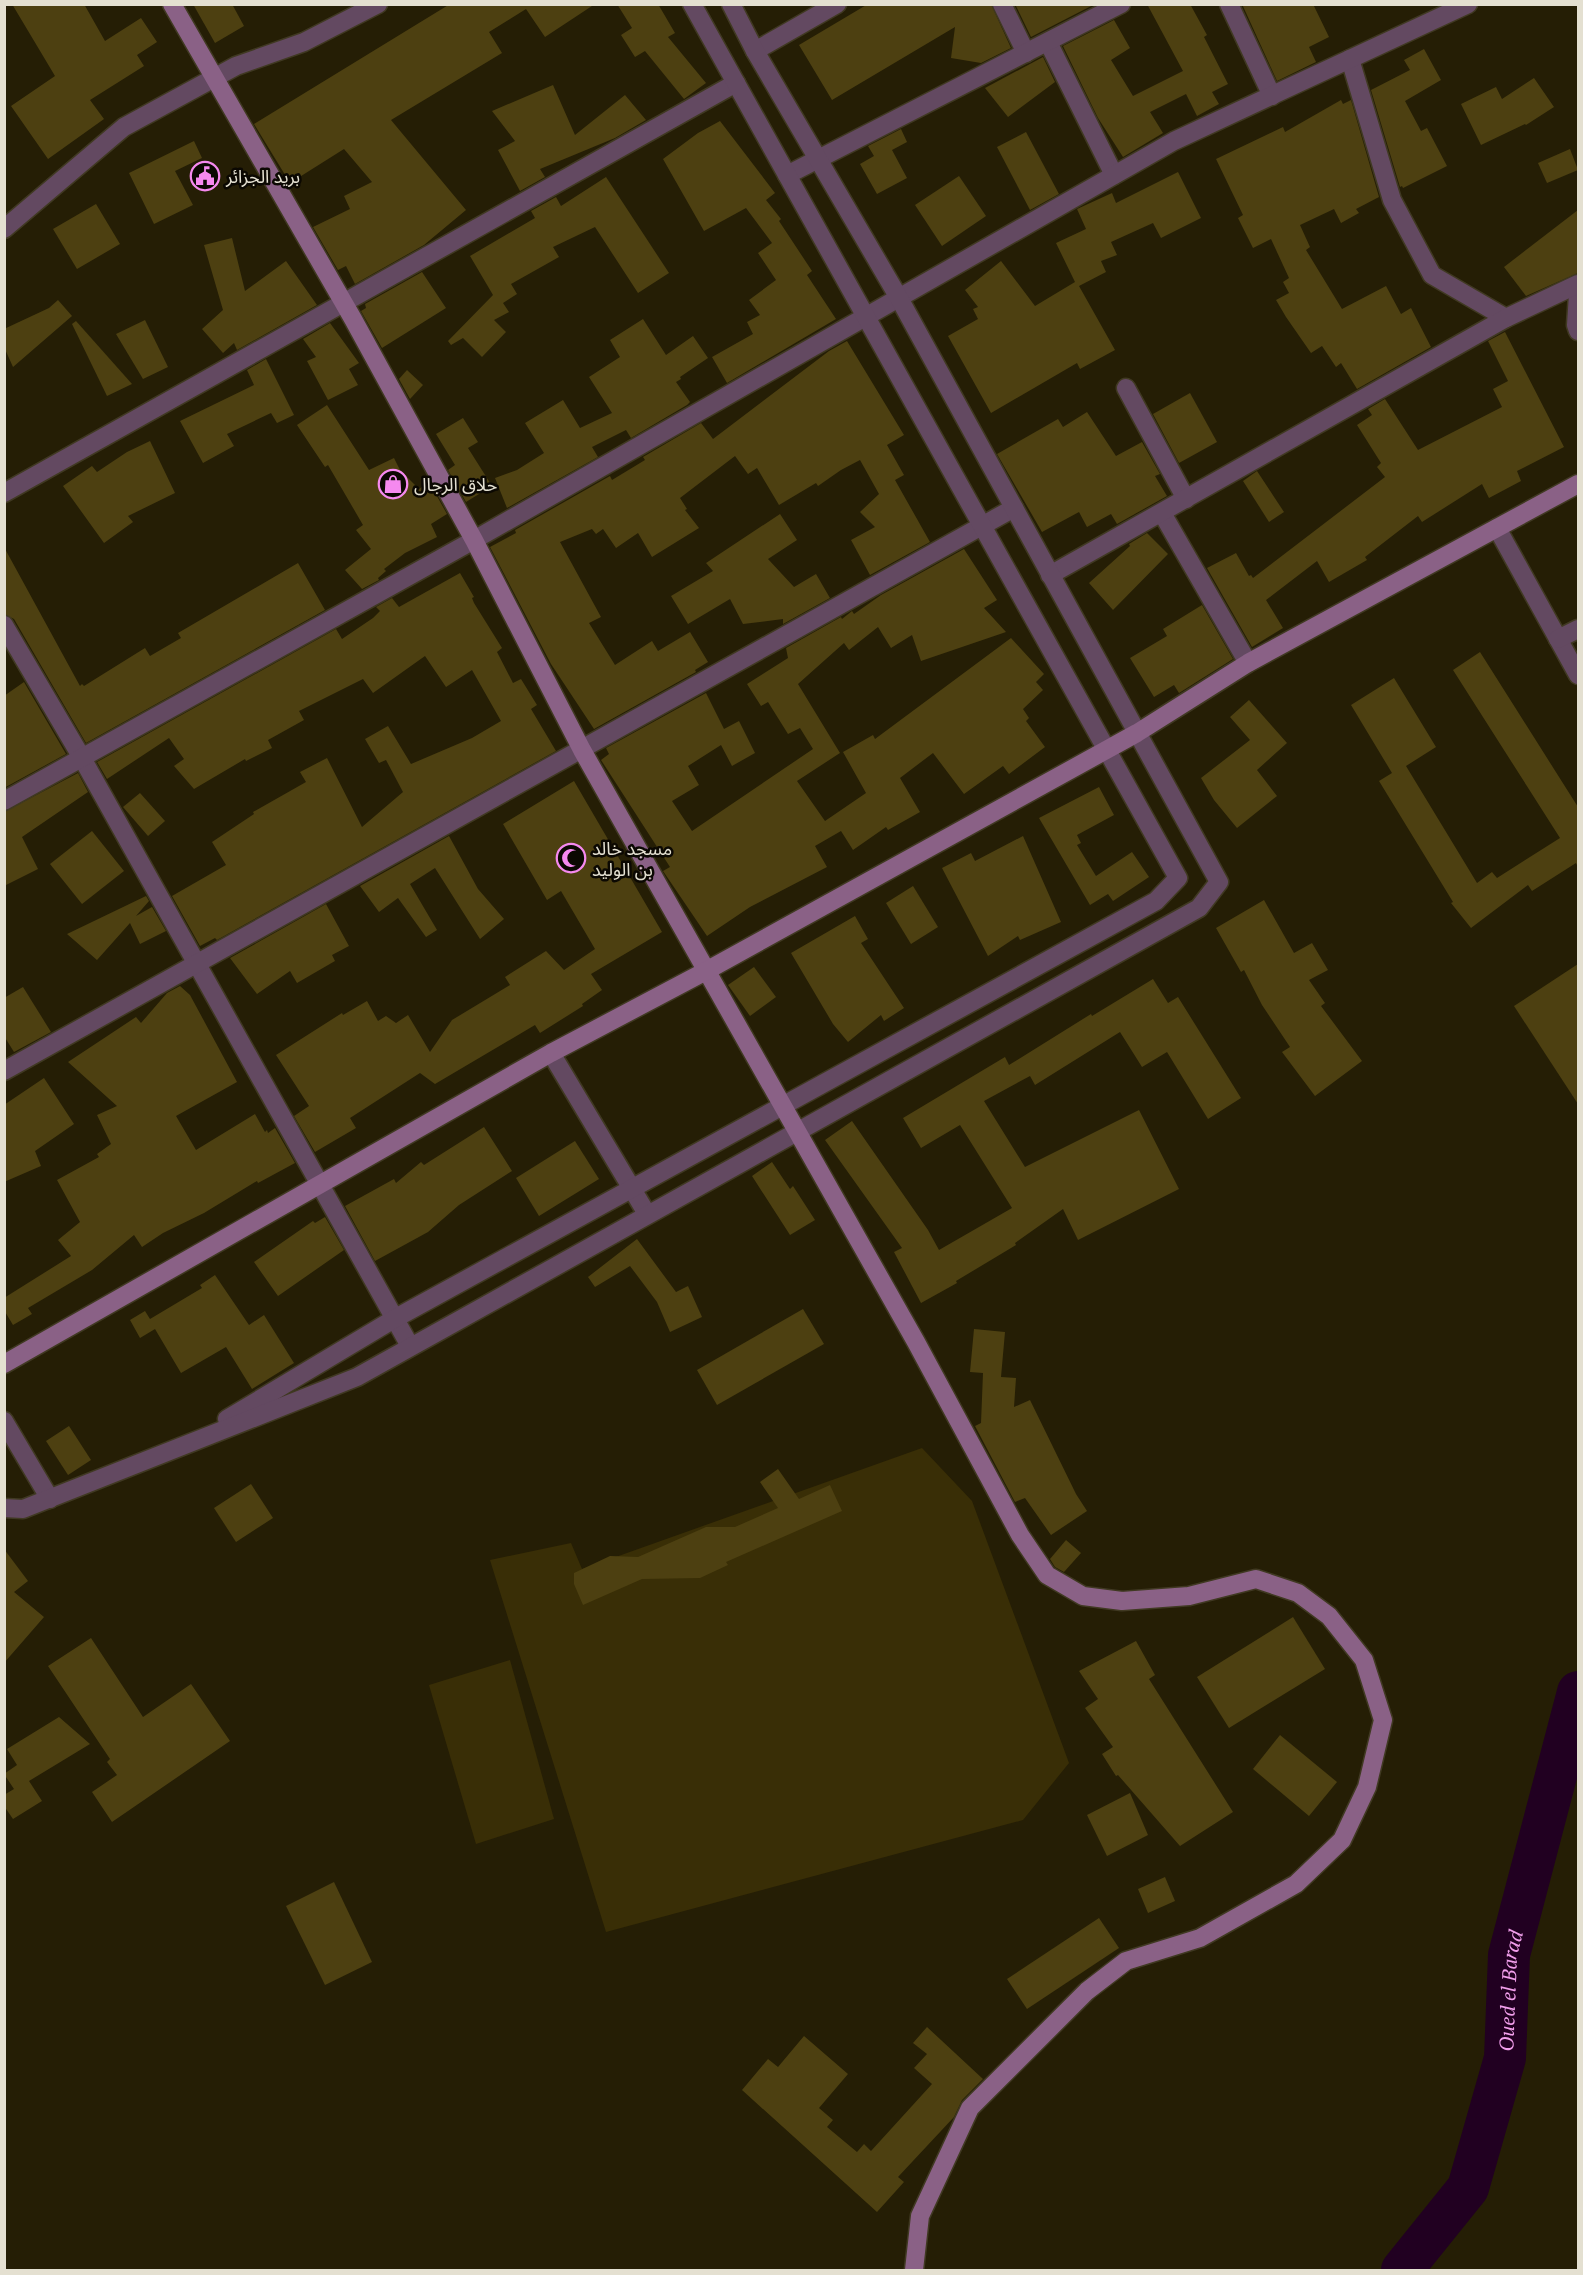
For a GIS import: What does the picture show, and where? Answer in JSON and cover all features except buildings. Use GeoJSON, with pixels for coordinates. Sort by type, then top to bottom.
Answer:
{"type":"FeatureCollection","features":[{"type":"Feature","properties":{"kind":"main road"},"geometry":{"type":"LineString","coordinates":[[172,4],[344,303],[474,540],[582,750],[916,1342],[1020,1535],[1047,1575],[1083,1596],[1122,1601],[1189,1596],[1256,1579],[1298,1593],[1329,1616],[1364,1660],[1383,1719],[1367,1787],[1342,1840],[1296,1884],[1200,1938],[1126,1961],[1087,1991],[970,2109],[920,2216],[914,2271]]}},
{"type":"Feature","properties":{"kind":"main road"},"geometry":{"type":"LineString","coordinates":[[4,1364],[551,1053],[706,971],[1137,733],[1248,663],[1578,484]]}},
{"type":"Feature","properties":{"kind":"street"},"geometry":{"type":"LineString","coordinates":[[4,229],[124,127],[236,66],[303,42],[378,4]]}},
{"type":"Feature","properties":{"kind":"street"},"geometry":{"type":"LineString","coordinates":[[179,1448],[394,1319],[1156,901],[1178,878],[692,4]]}},
{"type":"Feature","properties":{"kind":"street"},"geometry":{"type":"LineString","coordinates":[[4,1508],[23,1509],[50,1499],[357,1377],[1198,908],[1219,882],[899,298],[755,51],[731,4]]}},
{"type":"Feature","properties":{"kind":"street"},"geometry":{"type":"LineString","coordinates":[[755,51],[837,4]]}},
{"type":"Feature","properties":{"kind":"street"},"geometry":{"type":"LineString","coordinates":[[1002,4],[1026,53]]}},
{"type":"Feature","properties":{"kind":"street"},"geometry":{"type":"LineString","coordinates":[[787,175],[1121,4]]}},
{"type":"Feature","properties":{"kind":"street"},"geometry":{"type":"LineString","coordinates":[[1229,4],[1272,96]]}},
{"type":"Feature","properties":{"kind":"street"},"geometry":{"type":"LineString","coordinates":[[4,801],[474,540],[1174,141],[1350,59],[1439,11],[1468,4]]}},
{"type":"Feature","properties":{"kind":"street"},"geometry":{"type":"LineString","coordinates":[[1048,42],[1114,175]]}},
{"type":"Feature","properties":{"kind":"street"},"geometry":{"type":"LineString","coordinates":[[1350,59],[1392,200],[1432,275],[1506,318]]}},
{"type":"Feature","properties":{"kind":"street"},"geometry":{"type":"LineString","coordinates":[[4,493],[736,84]]}},
{"type":"Feature","properties":{"kind":"street"},"geometry":{"type":"LineString","coordinates":[[1050,575],[1506,318],[1578,284]]}},
{"type":"Feature","properties":{"kind":"street"},"geometry":{"type":"LineString","coordinates":[[1578,294],[1576,325],[1578,331]]}},
{"type":"Feature","properties":{"kind":"street"},"geometry":{"type":"LineString","coordinates":[[1126,388],[1186,499]]}},
{"type":"Feature","properties":{"kind":"street"},"geometry":{"type":"LineString","coordinates":[[4,1071],[1014,508]]}},
{"type":"Feature","properties":{"kind":"street"},"geometry":{"type":"LineString","coordinates":[[1162,513],[1248,663]]}},
{"type":"Feature","properties":{"kind":"street"},"geometry":{"type":"LineString","coordinates":[[1497,528],[1578,675]]}},
{"type":"Feature","properties":{"kind":"street"},"geometry":{"type":"LineString","coordinates":[[4,625],[82,758],[410,1346]]}},
{"type":"Feature","properties":{"kind":"street"},"geometry":{"type":"LineString","coordinates":[[1558,639],[1578,629]]}},
{"type":"Feature","properties":{"kind":"street"},"geometry":{"type":"LineString","coordinates":[[551,1053],[646,1214]]}},
{"type":"Feature","properties":{"kind":"street"},"geometry":{"type":"LineString","coordinates":[[4,1420],[50,1499]]}},
{"type":"Feature","properties":{"kind":"shaded area"},"geometry":{"type":"Polygon","coordinates":[[[922,1448],[972,1501],[1069,1763],[1023,1820],[606,1932],[490,1560],[571,1543],[582,1569],[922,1448]]]}},
{"type":"Feature","properties":{"kind":"shaded area"},"geometry":{"type":"Polygon","coordinates":[[[510,1660],[554,1819],[476,1844],[429,1685],[510,1660]]]}},
{"type":"Feature","properties":{"kind":"waterway","name":"Oued el Barad"},"geometry":{"type":"LineString","coordinates":[[1402,2270],[1468,2188],[1505,2058],[1509,1955],[1578,1692]]}},
{"type":"Feature","properties":{"kind":"place","name":"بريد الجزائر"},"geometry":{"type":"Point","coordinates":[205,176]}},
{"type":"Feature","properties":{"kind":"place","name":"حلاق الرجال"},"geometry":{"type":"Point","coordinates":[393,484]}},
{"type":"Feature","properties":{"kind":"place","name":"مسجد خالد بن الوليد"},"geometry":{"type":"Point","coordinates":[571,858]}}]}
